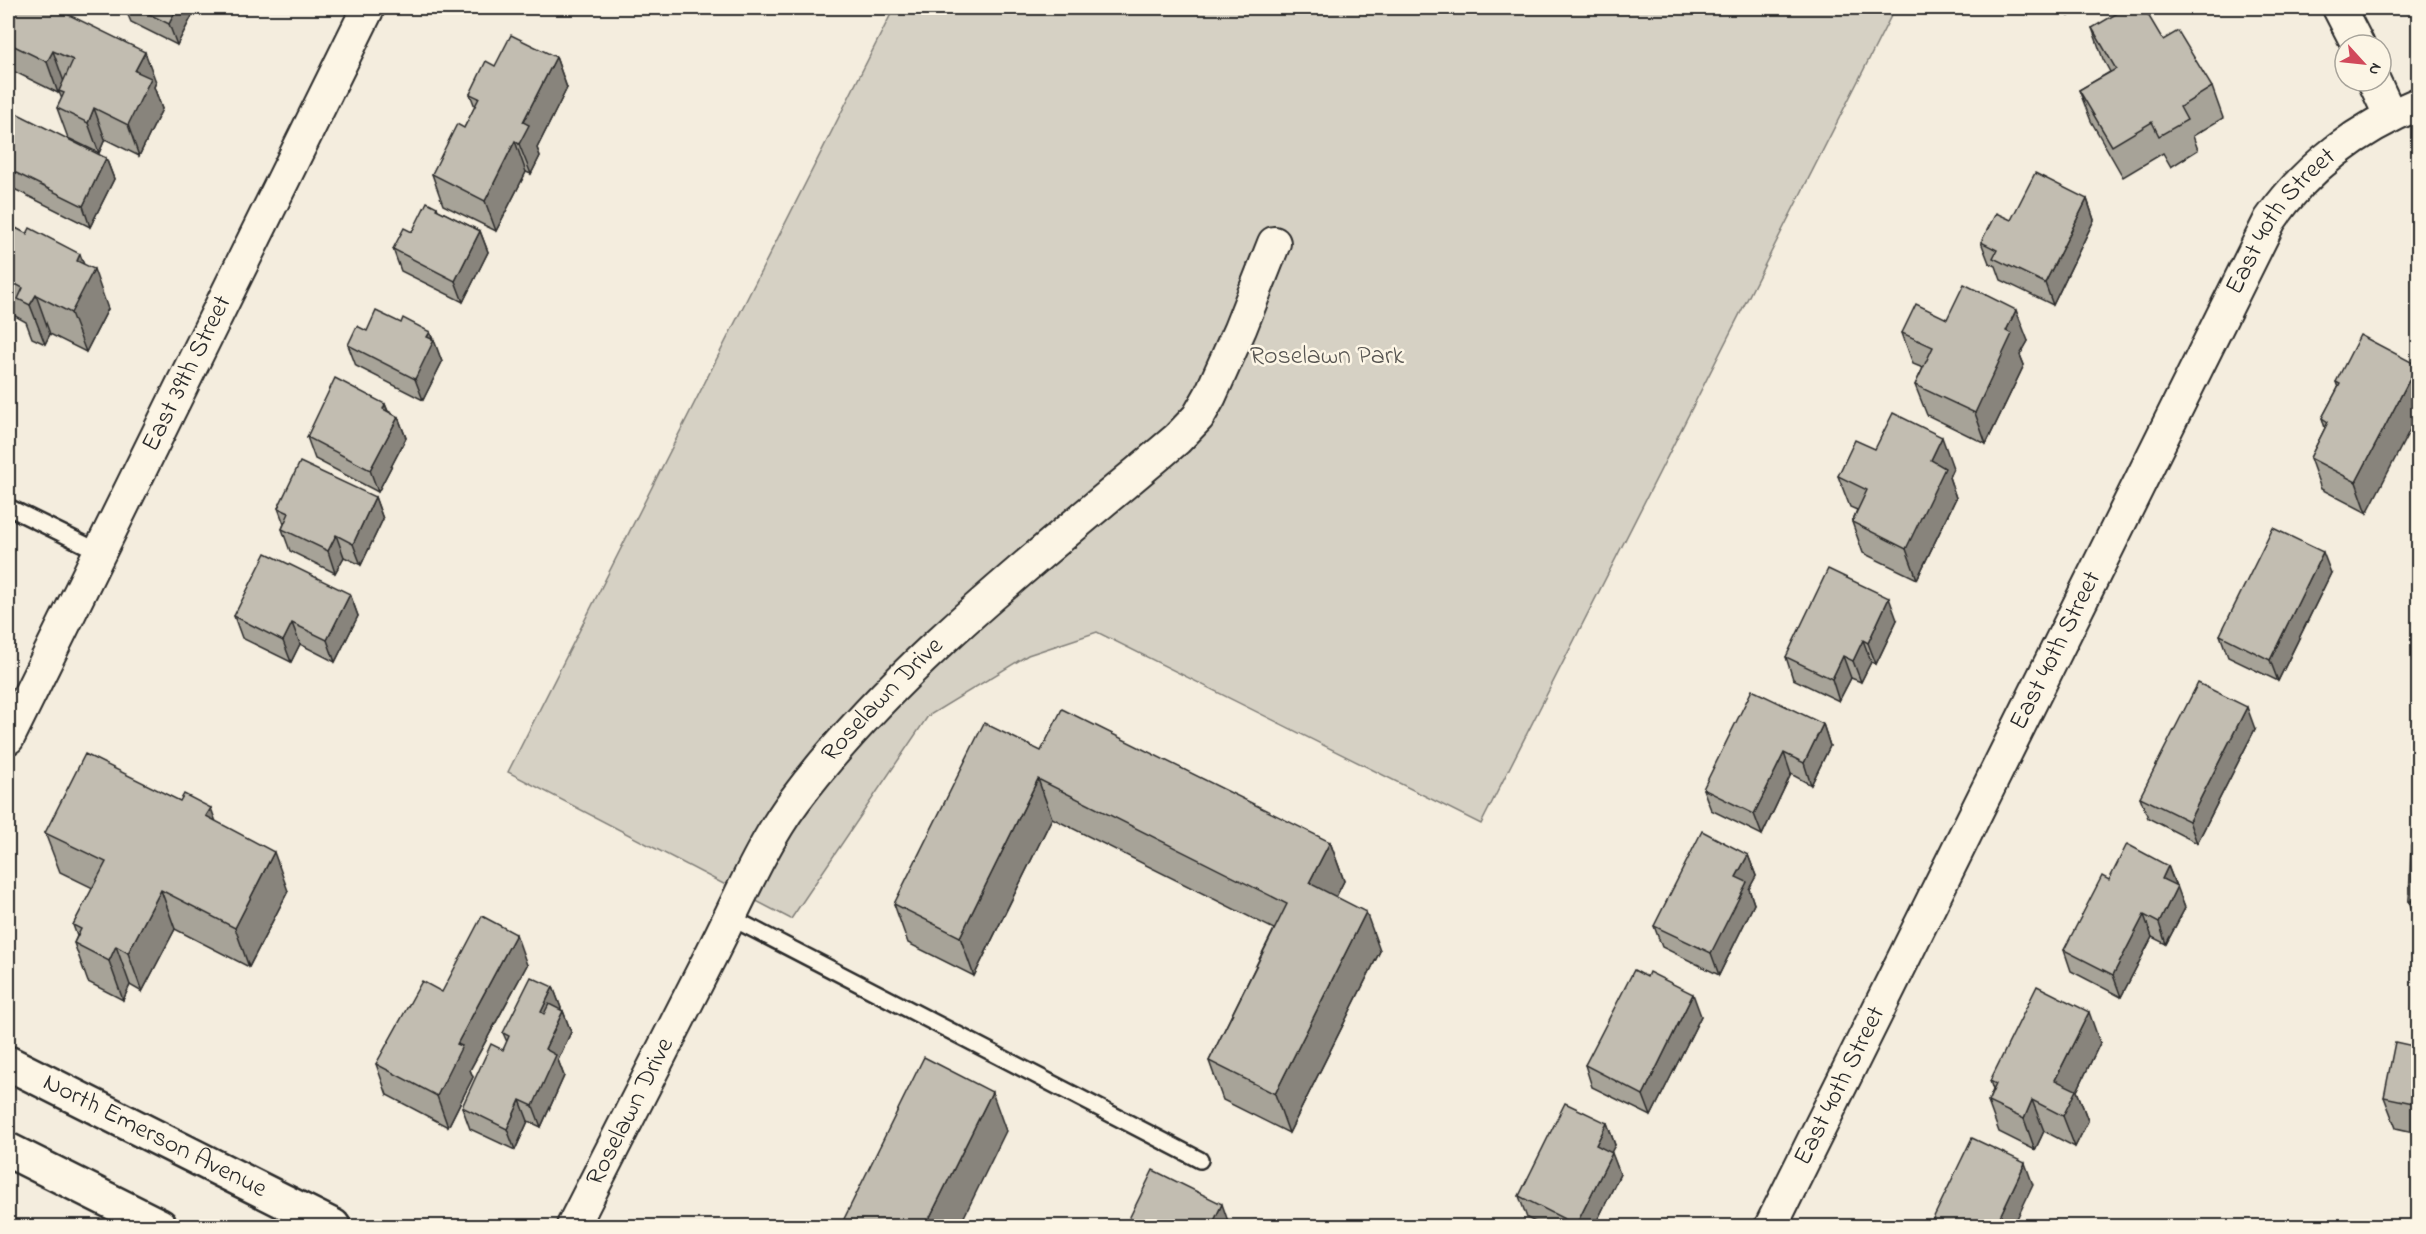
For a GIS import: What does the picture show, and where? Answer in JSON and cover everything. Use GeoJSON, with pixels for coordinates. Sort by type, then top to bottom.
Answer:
{"type":"FeatureCollection","features":[{"type":"Feature","properties":{"kind":"main road","name":"North Emerson Avenue"},"geometry":{"type":"LineString","coordinates":[[8,1063],[333,1227]]}},
{"type":"Feature","properties":{"kind":"main road"},"geometry":{"type":"LineString","coordinates":[[8,1150],[160,1227]]}},
{"type":"Feature","properties":{"kind":"street","name":"East 39th Street"},"geometry":{"type":"LineString","coordinates":[[8,738],[368,8]]}},
{"type":"Feature","properties":{"kind":"street"},"geometry":{"type":"LineString","coordinates":[[2339,8],[2352,33]]}},
{"type":"Feature","properties":{"kind":"street"},"geometry":{"type":"LineString","coordinates":[[2380,93],[2390,115]]}},
{"type":"Feature","properties":{"kind":"street","name":"East 40th Street"},"geometry":{"type":"LineString","coordinates":[[1771,1227],[2270,220],[2306,175],[2346,144],[2390,115],[2418,104]]}},
{"type":"Feature","properties":{"kind":"street","name":"Roselawn Drive"},"geometry":{"type":"LineString","coordinates":[[573,1227],[730,917],[793,802],[842,742],[889,692],[961,624],[1177,439],[1198,417],[1240,329],[1274,243]]}},
{"type":"Feature","properties":{"kind":"lane"},"geometry":{"type":"LineString","coordinates":[[8,507],[100,552]]}},
{"type":"Feature","properties":{"kind":"lane"},"geometry":{"type":"LineString","coordinates":[[730,917],[1200,1160]]}},
{"type":"Feature","properties":{"kind":"green space","name":"Roselawn Park"},"geometry":{"type":"Polygon","coordinates":[[[894,8],[1895,8],[1481,824],[1097,632],[1028,655],[928,716],[791,919],[508,772],[894,8]]]}},
{"type":"Feature","properties":{"kind":"building"},"geometry":{"type":"Polygon","coordinates":[[[16,8],[55,8],[145,52],[135,71],[151,78],[128,125],[94,108],[88,123],[57,108],[64,93],[59,91],[73,60],[53,51],[47,62],[8,43],[8,24],[16,8]]]}},
{"type":"Feature","properties":{"kind":"building"},"geometry":{"type":"Polygon","coordinates":[[[137,8],[177,8],[169,24],[137,8]]]}},
{"type":"Feature","properties":{"kind":"building"},"geometry":{"type":"Polygon","coordinates":[[[2126,8],[2144,8],[2163,40],[2178,31],[2212,87],[2180,107],[2187,120],[2159,136],[2152,122],[2112,146],[2079,90],[2116,69],[2092,28],[2126,8]]]}},
{"type":"Feature","properties":{"kind":"building"},"geometry":{"type":"Polygon","coordinates":[[[511,35],[556,57],[523,122],[529,125],[519,144],[515,141],[485,201],[432,174],[457,124],[464,128],[479,98],[470,94],[486,61],[495,66],[511,35]]]}},
{"type":"Feature","properties":{"kind":"building"},"geometry":{"type":"Polygon","coordinates":[[[10,110],[106,158],[83,206],[8,169],[10,110]]]}},
{"type":"Feature","properties":{"kind":"building"},"geometry":{"type":"Polygon","coordinates":[[[2035,173],[2087,199],[2045,283],[1993,258],[1997,250],[1981,242],[1996,213],[2011,220],[2035,173]]]}},
{"type":"Feature","properties":{"kind":"building"},"geometry":{"type":"Polygon","coordinates":[[[427,202],[437,207],[436,209],[480,231],[455,281],[393,249],[404,228],[412,232],[427,202]]]}},
{"type":"Feature","properties":{"kind":"building"},"geometry":{"type":"Polygon","coordinates":[[[8,224],[27,234],[30,228],[80,254],[77,261],[94,269],[71,313],[36,295],[30,305],[18,299],[23,288],[8,280],[8,224]]]}},
{"type":"Feature","properties":{"kind":"building"},"geometry":{"type":"Polygon","coordinates":[[[1964,284],[2016,310],[2006,331],[2012,334],[1975,413],[1915,385],[1933,347],[1902,333],[1916,304],[1947,319],[1964,284]]]}},
{"type":"Feature","properties":{"kind":"building"},"geometry":{"type":"Polygon","coordinates":[[[376,311],[401,323],[403,318],[430,332],[427,337],[434,340],[415,379],[348,345],[357,326],[367,331],[376,311]]]}},
{"type":"Feature","properties":{"kind":"building"},"geometry":{"type":"Polygon","coordinates":[[[2360,335],[2417,365],[2356,482],[2310,458],[2328,422],[2322,418],[2340,384],[2336,382],[2360,335]]]}},
{"type":"Feature","properties":{"kind":"building"},"geometry":{"type":"Polygon","coordinates":[[[335,378],[385,404],[383,409],[398,417],[370,470],[307,437],[335,378]]]}},
{"type":"Feature","properties":{"kind":"building"},"geometry":{"type":"Polygon","coordinates":[[[1893,413],[1942,437],[1931,460],[1945,468],[1906,549],[1852,522],[1867,490],[1838,476],[1855,440],[1875,449],[1893,413]]]}},
{"type":"Feature","properties":{"kind":"building"},"geometry":{"type":"Polygon","coordinates":[[[300,462],[375,497],[353,544],[336,535],[328,551],[282,529],[289,513],[278,508],[300,462]]]}},
{"type":"Feature","properties":{"kind":"building"},"geometry":{"type":"Polygon","coordinates":[[[2273,528],[2323,552],[2270,660],[2220,635],[2273,528]]]}},
{"type":"Feature","properties":{"kind":"building"},"geometry":{"type":"Polygon","coordinates":[[[266,553],[350,594],[327,640],[292,623],[283,641],[234,616],[266,553]]]}},
{"type":"Feature","properties":{"kind":"building"},"geometry":{"type":"Polygon","coordinates":[[[1828,569],[1889,598],[1868,643],[1863,640],[1853,661],[1843,656],[1832,679],[1786,657],[1828,569]]]}},
{"type":"Feature","properties":{"kind":"building"},"geometry":{"type":"Polygon","coordinates":[[[2198,683],[2247,707],[2189,821],[2140,797],[2198,683]]]}},
{"type":"Feature","properties":{"kind":"building"},"geometry":{"type":"Polygon","coordinates":[[[1752,690],[1823,724],[1804,763],[1784,753],[1754,814],[1703,789],[1752,690]]]}},
{"type":"Feature","properties":{"kind":"building"},"geometry":{"type":"Polygon","coordinates":[[[1062,709],[1330,842],[1309,883],[1366,912],[1275,1094],[1209,1061],[1287,904],[1038,779],[960,937],[894,904],[984,723],[1041,751],[1062,709]]]}},
{"type":"Feature","properties":{"kind":"building"},"geometry":{"type":"Polygon","coordinates":[[[85,754],[180,801],[184,794],[211,808],[206,816],[274,852],[235,928],[161,890],[128,953],[116,946],[109,961],[74,943],[81,929],[73,925],[106,862],[45,833],[85,754]]]}},
{"type":"Feature","properties":{"kind":"building"},"geometry":{"type":"Polygon","coordinates":[[[1702,831],[1748,855],[1736,877],[1747,882],[1711,953],[1654,926],[1702,831]]]}},
{"type":"Feature","properties":{"kind":"building"},"geometry":{"type":"Polygon","coordinates":[[[2127,844],[2168,866],[2162,879],[2177,886],[2159,923],[2144,915],[2113,975],[2064,950],[2102,876],[2109,880],[2127,844]]]}},
{"type":"Feature","properties":{"kind":"building"},"geometry":{"type":"Polygon","coordinates":[[[2411,846],[2418,847],[2418,901],[2409,901],[2411,846]]]}},
{"type":"Feature","properties":{"kind":"building"},"geometry":{"type":"Polygon","coordinates":[[[482,916],[516,934],[457,1044],[462,1046],[437,1096],[376,1064],[422,981],[442,992],[482,916]]]}},
{"type":"Feature","properties":{"kind":"building"},"geometry":{"type":"Polygon","coordinates":[[[1634,970],[1647,977],[1649,972],[1693,994],[1643,1095],[1585,1065],[1634,970]]]}},
{"type":"Feature","properties":{"kind":"building"},"geometry":{"type":"Polygon","coordinates":[[[531,977],[553,987],[541,1012],[544,1014],[549,1004],[563,1011],[545,1049],[556,1055],[533,1106],[520,1100],[507,1129],[462,1107],[491,1044],[503,1050],[509,1036],[503,1033],[531,977]]]}},
{"type":"Feature","properties":{"kind":"building"},"geometry":{"type":"Polygon","coordinates":[[[2037,986],[2089,1012],[2055,1080],[2076,1090],[2063,1116],[2032,1100],[2024,1119],[1988,1102],[1996,1084],[1990,1081],[2037,986]]]}},
{"type":"Feature","properties":{"kind":"building"},"geometry":{"type":"Polygon","coordinates":[[[2395,1042],[2418,1047],[2418,1104],[2384,1097],[2395,1042]]]}},
{"type":"Feature","properties":{"kind":"building"},"geometry":{"type":"Polygon","coordinates":[[[924,1057],[992,1092],[925,1227],[840,1227],[924,1057]]]}},
{"type":"Feature","properties":{"kind":"building"},"geometry":{"type":"Polygon","coordinates":[[[1565,1103],[1607,1123],[1596,1145],[1612,1153],[1576,1225],[1519,1196],[1565,1103]]]}},
{"type":"Feature","properties":{"kind":"building"},"geometry":{"type":"Polygon","coordinates":[[[1972,1138],[2025,1163],[1995,1227],[1929,1227],[1972,1138]]]}},
{"type":"Feature","properties":{"kind":"building"},"geometry":{"type":"Polygon","coordinates":[[[1153,1170],[1222,1204],[1211,1227],[1125,1227],[1153,1170]]]}},
{"type":"Feature","properties":{"kind":"building"},"geometry":{"type":"Polygon","coordinates":[[[2361,1220],[2384,1227],[2359,1227],[2361,1220]]]}}]}
